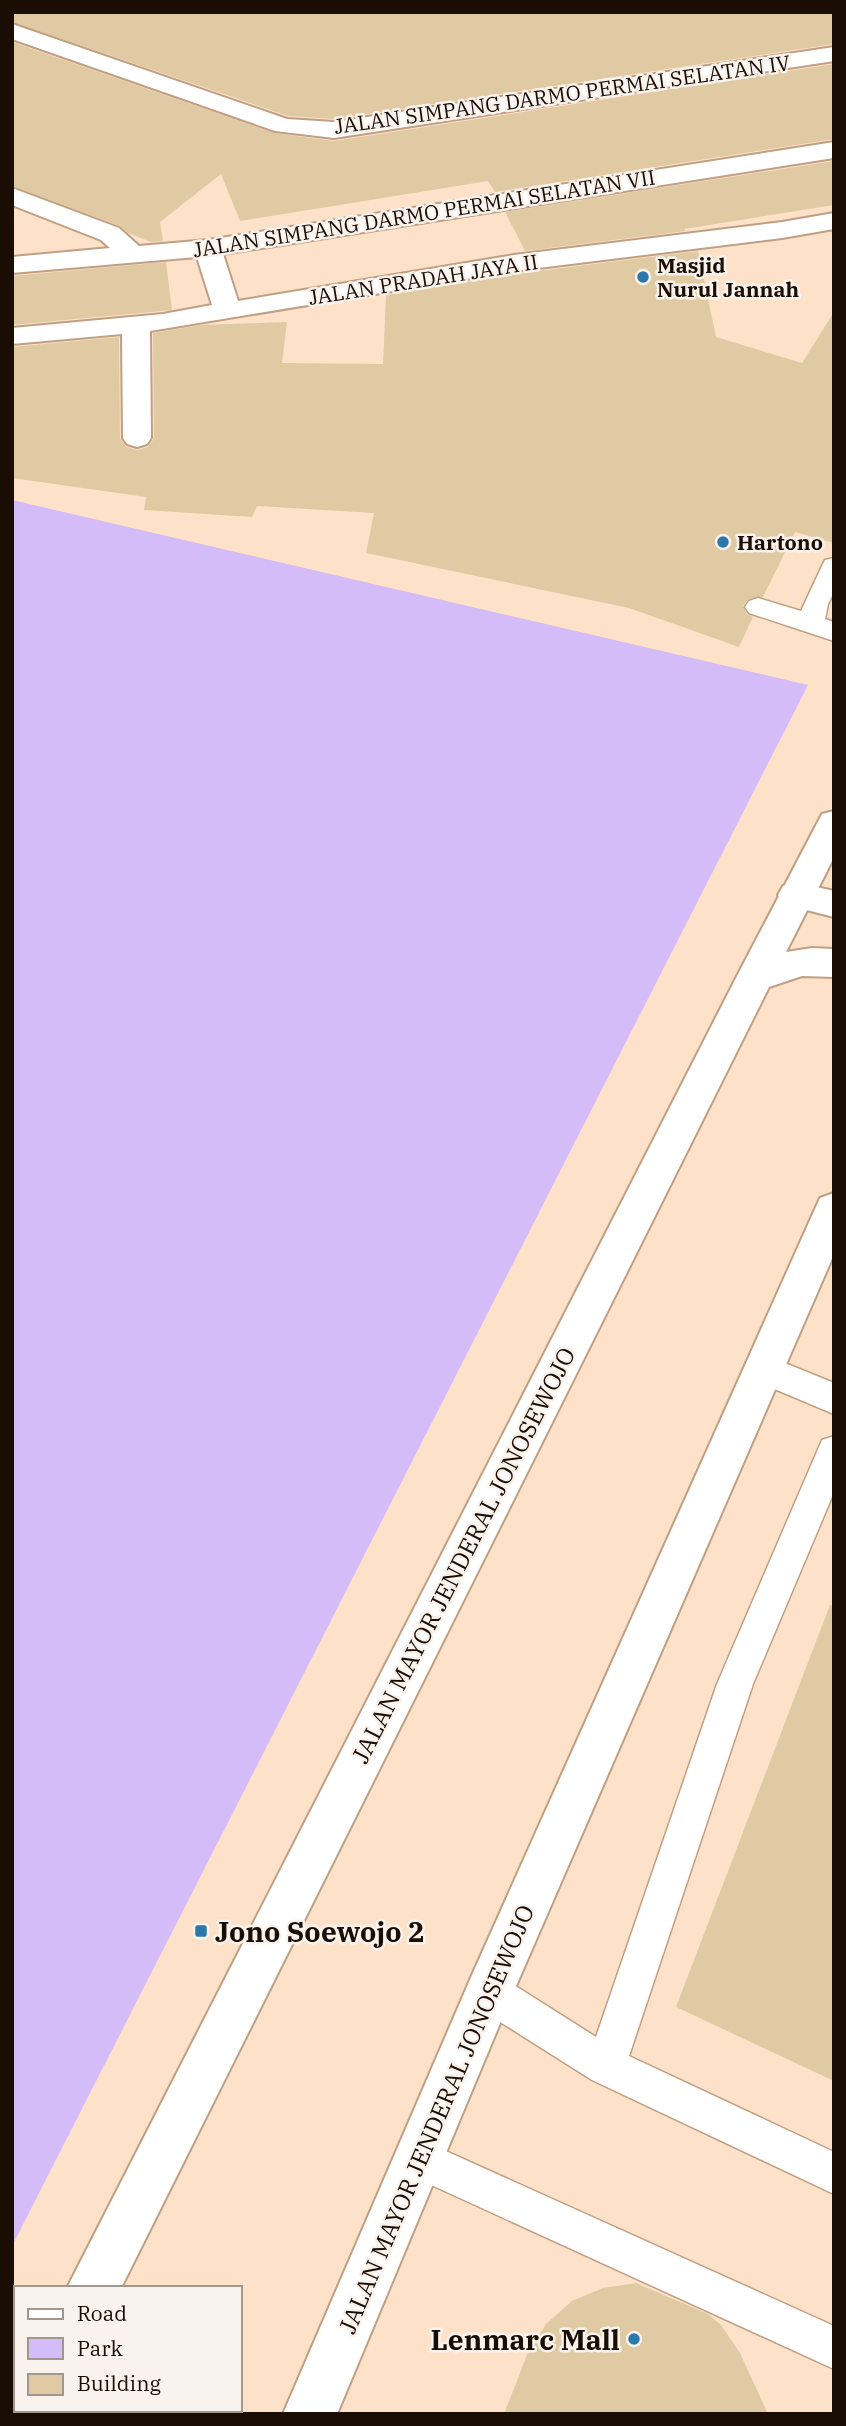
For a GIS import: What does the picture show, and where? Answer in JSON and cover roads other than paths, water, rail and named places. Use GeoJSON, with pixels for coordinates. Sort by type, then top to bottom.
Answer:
{"type":"FeatureCollection","features":[{"type":"Feature","properties":{"kind":"street","name":"JALAN SIMPANG DARMO PERMAI SELATAN IV"},"geometry":{"type":"LineString","coordinates":[[12,31],[284,125],[334,130],[834,54]]}},
{"type":"Feature","properties":{"kind":"street","name":"JALAN SIMPANG DARMO PERMAI SELATAN VII"},"geometry":{"type":"LineString","coordinates":[[12,265],[208,248],[834,150]]}},
{"type":"Feature","properties":{"kind":"street"},"geometry":{"type":"LineString","coordinates":[[12,196],[110,234],[132,254]]}},
{"type":"Feature","properties":{"kind":"street","name":"JALAN PRADAH JAYA II"},"geometry":{"type":"LineString","coordinates":[[12,336],[136,325],[514,263],[782,230],[834,221]]}},
{"type":"Feature","properties":{"kind":"street"},"geometry":{"type":"LineString","coordinates":[[208,248],[228,312]]}},
{"type":"Feature","properties":{"kind":"street"},"geometry":{"type":"LineString","coordinates":[[136,325],[136,438]]}},
{"type":"Feature","properties":{"kind":"street","name":"JALAN MAYOR JENDERAL JONOSEWOJO"},"geometry":{"type":"LineString","coordinates":[[94,2286],[795,895],[834,823]]}},
{"type":"Feature","properties":{"kind":"street"},"geometry":{"type":"LineString","coordinates":[[795,895],[834,904]]}},
{"type":"Feature","properties":{"kind":"street"},"geometry":{"type":"LineString","coordinates":[[754,978],[789,963],[814,960],[834,963]]}},
{"type":"Feature","properties":{"kind":"street","name":"JALAN MAYOR JENDERAL JONOSEWOJO"},"geometry":{"type":"LineString","coordinates":[[310,2414],[489,1992],[834,1209]]}},
{"type":"Feature","properties":{"kind":"lane"},"geometry":{"type":"LineString","coordinates":[[823,628],[815,604],[834,566]]}},
{"type":"Feature","properties":{"kind":"lane"},"geometry":{"type":"LineString","coordinates":[[758,607],[823,628]]}},
{"type":"Feature","properties":{"kind":"lane"},"geometry":{"type":"LineString","coordinates":[[765,1370],[834,1399]]}},
{"type":"Feature","properties":{"kind":"lane"},"geometry":{"type":"LineString","coordinates":[[606,2066],[735,1684],[834,1451]]}},
{"type":"Feature","properties":{"kind":"lane"},"geometry":{"type":"LineString","coordinates":[[489,1992],[606,2066],[834,2174]]}},
{"type":"Feature","properties":{"kind":"lane"},"geometry":{"type":"LineString","coordinates":[[417,2158],[834,2348]]}},
{"type":"Feature","properties":{"kind":"place","name":"Masjid Nurul Jannah"},"geometry":{"type":"Point","coordinates":[643,277]}},
{"type":"Feature","properties":{"kind":"place","name":"Hartono"},"geometry":{"type":"Point","coordinates":[723,542]}},
{"type":"Feature","properties":{"kind":"place","name":"Jono Soewojo 2"},"geometry":{"type":"Point","coordinates":[201,1931]}},
{"type":"Feature","properties":{"kind":"place","name":"Lenmarc Mall"},"geometry":{"type":"Point","coordinates":[634,2339]}}]}
